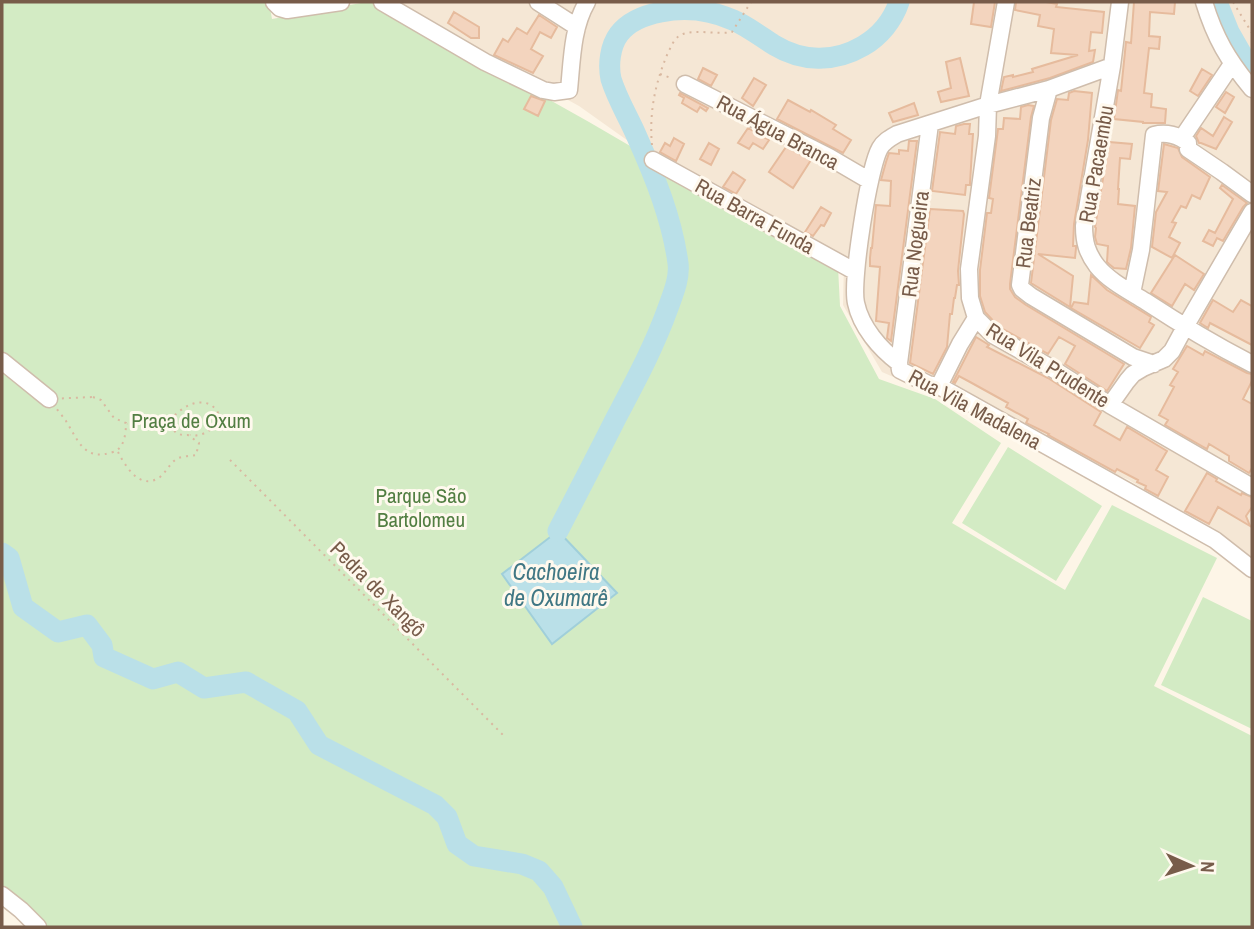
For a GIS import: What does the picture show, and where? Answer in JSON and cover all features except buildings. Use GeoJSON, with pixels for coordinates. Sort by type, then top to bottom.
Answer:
{"type":"FeatureCollection","features":[{"type":"Feature","properties":{"kind":"street"},"geometry":{"type":"LineString","coordinates":[[274,2],[287,10],[341,2]]}},
{"type":"Feature","properties":{"kind":"street"},"geometry":{"type":"LineString","coordinates":[[382,2],[485,62],[543,90],[554,92],[569,90],[577,27],[587,2]]}},
{"type":"Feature","properties":{"kind":"street"},"geometry":{"type":"LineString","coordinates":[[538,2],[577,27]]}},
{"type":"Feature","properties":{"kind":"street","name":"Rua Vila Prudente"},"geometry":{"type":"LineString","coordinates":[[1006,2],[988,104],[969,270],[970,298],[976,318],[993,335],[1252,487]]}},
{"type":"Feature","properties":{"kind":"street","name":"Rua Pacaembu"},"geometry":{"type":"LineString","coordinates":[[1120,2],[1112,66],[1084,226],[1084,241],[1103,273],[1185,327],[1252,364]]}},
{"type":"Feature","properties":{"kind":"street"},"geometry":{"type":"LineString","coordinates":[[1204,2],[1220,46],[1252,89]]}},
{"type":"Feature","properties":{"kind":"street"},"geometry":{"type":"LineString","coordinates":[[1182,138],[1232,64]]}},
{"type":"Feature","properties":{"kind":"street","name":"Rua Vila Madalena"},"geometry":{"type":"LineString","coordinates":[[1112,66],[1049,89],[988,104],[897,134],[886,141],[879,149],[870,181],[856,272],[855,298],[860,314],[883,352],[899,363],[900,370],[913,378],[939,386],[1214,540],[1252,569]]}},
{"type":"Feature","properties":{"kind":"street","name":"Rua Água Branca"},"geometry":{"type":"LineString","coordinates":[[685,84],[829,157],[870,181]]}},
{"type":"Feature","properties":{"kind":"street","name":"Rua Beatriz"},"geometry":{"type":"LineString","coordinates":[[1049,89],[1041,118],[1020,285],[1031,296],[1123,351],[1140,361],[1154,364]]}},
{"type":"Feature","properties":{"kind":"street","name":"Rua Nogueira"},"geometry":{"type":"LineString","coordinates":[[899,363],[930,124]]}},
{"type":"Feature","properties":{"kind":"street"},"geometry":{"type":"LineString","coordinates":[[1132,293],[1154,135],[1182,138],[1188,144],[1188,149],[1252,194]]}},
{"type":"Feature","properties":{"kind":"street","name":"Rua Barra Funda"},"geometry":{"type":"LineString","coordinates":[[653,160],[856,272]]}},
{"type":"Feature","properties":{"kind":"street"},"geometry":{"type":"LineString","coordinates":[[1110,405],[1133,374],[1164,359],[1172,351],[1252,212]]}},
{"type":"Feature","properties":{"kind":"street"},"geometry":{"type":"LineString","coordinates":[[939,386],[976,318]]}},
{"type":"Feature","properties":{"kind":"street"},"geometry":{"type":"LineString","coordinates":[[2,361],[49,399]]}},
{"type":"Feature","properties":{"kind":"street"},"geometry":{"type":"LineString","coordinates":[[2,895],[38,927]]}},
{"type":"Feature","properties":{"kind":"path"},"geometry":{"type":"LineString","coordinates":[[735,28],[751,2]]}},
{"type":"Feature","properties":{"kind":"path"},"geometry":{"type":"LineString","coordinates":[[1233,2],[1252,33]]}},
{"type":"Feature","properties":{"kind":"path"},"geometry":{"type":"LineString","coordinates":[[49,399],[97,398],[114,418],[140,425],[169,420],[187,405],[199,402],[207,403],[218,412],[207,433],[200,436],[177,434],[169,420]]}},
{"type":"Feature","properties":{"kind":"path"},"geometry":{"type":"LineString","coordinates":[[49,399],[85,449],[104,454],[118,450],[124,441],[126,423]]}},
{"type":"Feature","properties":{"kind":"path"},"geometry":{"type":"LineString","coordinates":[[118,450],[134,475],[142,480],[154,480],[163,474],[175,459],[196,455],[199,443],[188,435]]}},
{"type":"Feature","properties":{"kind":"path","name":"Pedra de Xangô"},"geometry":{"type":"LineString","coordinates":[[230,460],[506,738]]}},
{"type":"Feature","properties":{"kind":"shaded area"},"geometry":{"type":"Polygon","coordinates":[[[390,2],[1252,2],[1252,560],[1212,531],[1129,480],[882,372],[843,305],[844,261],[655,160],[579,106],[390,2]]]}},
{"type":"Feature","properties":{"kind":"green space","name":"Parque São Bartolomeu"},"geometry":{"type":"Polygon","coordinates":[[[2,2],[269,2],[272,19],[361,3],[382,6],[589,122],[838,267],[840,306],[879,379],[935,399],[1001,443],[952,523],[1065,590],[1112,505],[1217,558],[1154,686],[1252,736],[1252,927],[45,927],[2,887],[2,2]]]}},
{"type":"Feature","properties":{"kind":"green space"},"geometry":{"type":"Polygon","coordinates":[[[1008,447],[1102,506],[1056,581],[962,523],[1008,447]]]}},
{"type":"Feature","properties":{"kind":"green space"},"geometry":{"type":"Polygon","coordinates":[[[1203,597],[1252,621],[1252,729],[1161,685],[1203,597]]]}},
{"type":"Feature","properties":{"kind":"water","name":"Cachoeira de Oxumarê"},"geometry":{"type":"Polygon","coordinates":[[[558,531],[617,593],[552,644],[502,574],[558,531]]]}},
{"type":"Feature","properties":{"kind":"waterway"},"geometry":{"type":"LineString","coordinates":[[558,531],[637,378],[663,322],[678,274],[672,230],[662,199],[611,79],[610,56],[619,34],[632,22],[649,15],[670,10],[697,10],[733,20],[785,51],[807,57],[829,58],[852,52],[875,37],[889,21],[899,2]]}},
{"type":"Feature","properties":{"kind":"waterway"},"geometry":{"type":"LineString","coordinates":[[1217,2],[1229,32],[1252,72]]}},
{"type":"Feature","properties":{"kind":"waterway"},"geometry":{"type":"LineString","coordinates":[[2,553],[9,558],[23,607],[58,632],[87,625],[102,645],[104,657],[153,679],[178,672],[204,688],[246,682],[297,711],[319,745],[435,805],[447,817],[457,844],[474,856],[522,864],[539,871],[553,887],[572,927]]}},
{"type":"Feature","properties":{"kind":"park label","name":"Praça de Oxum"},"geometry":{"type":"Point","coordinates":[191,420]}}]}
